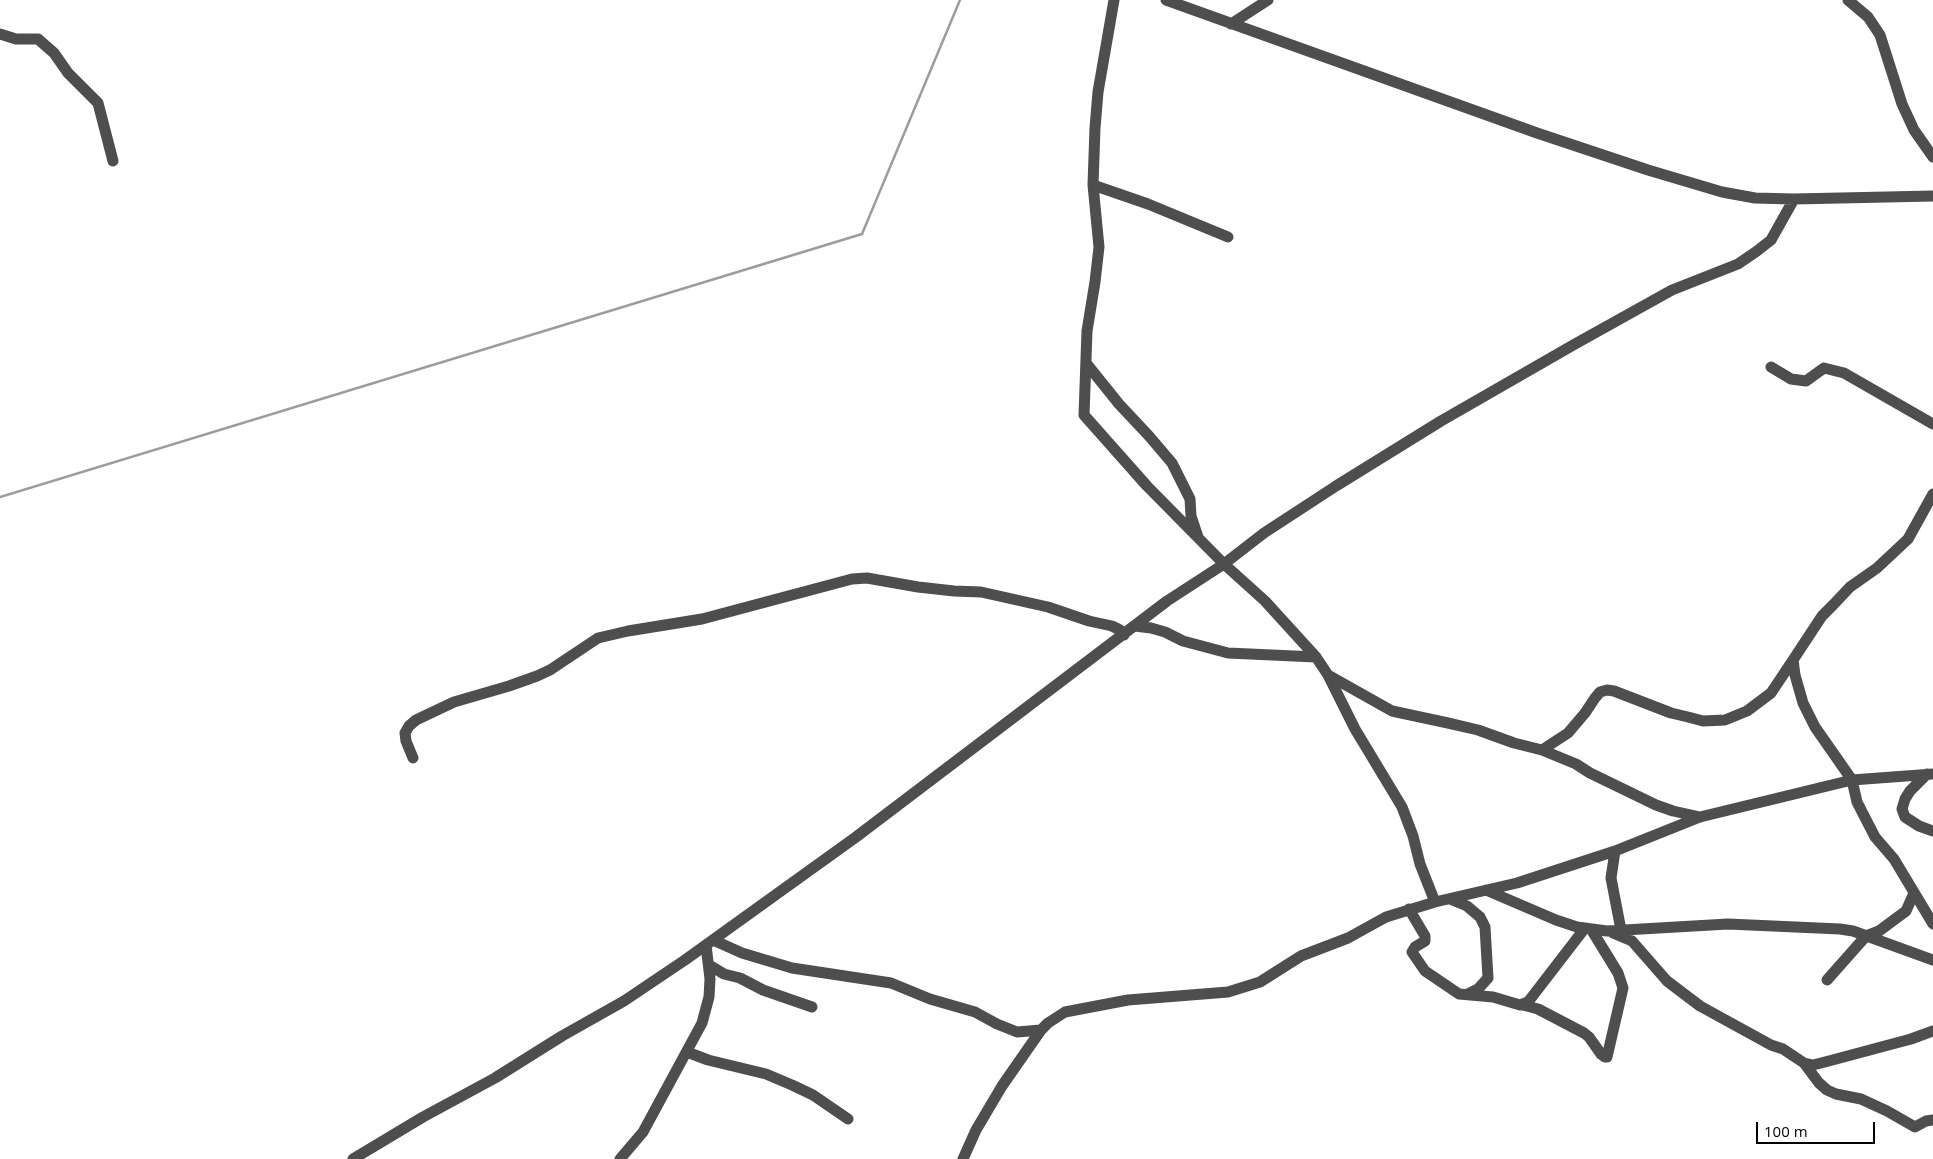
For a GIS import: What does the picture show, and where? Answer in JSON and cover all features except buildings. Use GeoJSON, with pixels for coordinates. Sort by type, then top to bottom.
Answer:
{"type":"FeatureCollection","features":[{"type":"Feature","properties":{"kind":"street"},"geometry":{"type":"LineString","coordinates":[[1114,0],[1098,92],[1095,128],[1093,185],[1099,247],[1087,331],[1084,415],[1147,486],[1224,564],[1265,601],[1316,657],[1328,675],[1355,729],[1402,807],[1420,864],[1435,902]]}},
{"type":"Feature","properties":{"kind":"street"},"geometry":{"type":"LineString","coordinates":[[1166,0],[1537,133],[1648,170],[1722,192],[1756,198],[1794,199],[1933,196]]}},
{"type":"Feature","properties":{"kind":"street"},"geometry":{"type":"LineString","coordinates":[[1231,24],[1268,0]]}},
{"type":"Feature","properties":{"kind":"street"},"geometry":{"type":"LineString","coordinates":[[1848,0],[1868,17],[1880,35],[1902,104],[1914,130],[1933,158]]}},
{"type":"Feature","properties":{"kind":"street"},"geometry":{"type":"LineString","coordinates":[[0,34],[16,39],[38,39],[54,53],[68,73],[98,103],[112,161]]}},
{"type":"Feature","properties":{"kind":"street"},"geometry":{"type":"LineString","coordinates":[[1093,185],[1148,204],[1228,237]]}},
{"type":"Feature","properties":{"kind":"street"},"geometry":{"type":"LineString","coordinates":[[353,1159],[423,1117],[495,1078],[624,1000],[709,943],[856,837],[1167,601],[1224,564],[1264,533],[1336,486],[1490,392],[1672,290],[1738,264],[1771,240],[1794,199]]}},
{"type":"Feature","properties":{"kind":"street"},"geometry":{"type":"LineString","coordinates":[[1086,363],[1119,404],[1172,463],[1190,499],[1191,516],[1198,538]]}},
{"type":"Feature","properties":{"kind":"street"},"geometry":{"type":"LineString","coordinates":[[1770,367],[1791,379],[1806,381],[1824,368],[1844,373],[1933,424]]}},
{"type":"Feature","properties":{"kind":"street"},"geometry":{"type":"LineString","coordinates":[[1542,750],[1568,733],[1600,692],[1607,690],[1670,713],[1702,721],[1725,720],[1748,711],[1771,693],[1822,616],[1850,587],[1877,568],[1908,539],[1933,494]]}},
{"type":"Feature","properties":{"kind":"street"},"geometry":{"type":"LineString","coordinates":[[413,758],[405,733],[416,720],[454,702],[509,686],[544,673],[598,638],[702,619],[852,579],[867,578],[918,587],[981,592],[1048,607],[1089,621],[1112,626],[1120,630],[1124,635]]}},
{"type":"Feature","properties":{"kind":"street"},"geometry":{"type":"LineString","coordinates":[[1135,626],[1165,632],[1183,642],[1228,653],[1316,657]]}},
{"type":"Feature","properties":{"kind":"street"},"geometry":{"type":"LineString","coordinates":[[1793,660],[1803,703],[1811,719],[1852,780],[1857,802],[1875,837],[1894,859],[1933,924]]}},
{"type":"Feature","properties":{"kind":"street"},"geometry":{"type":"LineString","coordinates":[[1328,675],[1392,711],[1456,724],[1542,750],[1576,764],[1590,773],[1656,805],[1700,817]]}},
{"type":"Feature","properties":{"kind":"street"},"geometry":{"type":"LineString","coordinates":[[963,1159],[976,1130],[1002,1086],[1041,1030],[1065,1012],[1148,998],[1213,994],[1242,988],[1260,982],[1301,956],[1348,938],[1386,917],[1435,902],[1518,883],[1615,851],[1700,817],[1852,780],[1930,774]]}},
{"type":"Feature","properties":{"kind":"street"},"geometry":{"type":"LineString","coordinates":[[1930,774],[1910,791],[1902,809],[1905,816],[1919,826],[1933,831]]}},
{"type":"Feature","properties":{"kind":"street"},"geometry":{"type":"LineString","coordinates":[[1615,851],[1611,878],[1621,930]]}},
{"type":"Feature","properties":{"kind":"street"},"geometry":{"type":"LineString","coordinates":[[1486,890],[1556,920],[1588,928],[1621,930],[1728,924],[1840,929],[1866,936],[1933,960]]}},
{"type":"Feature","properties":{"kind":"street"},"geometry":{"type":"LineString","coordinates":[[1827,980],[1866,936],[1879,930],[1906,911],[1914,893]]}},
{"type":"Feature","properties":{"kind":"street"},"geometry":{"type":"LineString","coordinates":[[1450,899],[1467,906],[1480,916],[1485,928],[1488,978],[1478,989],[1466,995]]}},
{"type":"Feature","properties":{"kind":"street"},"geometry":{"type":"LineString","coordinates":[[1409,909],[1426,938],[1413,950],[1413,955],[1425,971],[1443,982],[1454,992],[1493,997],[1538,1010],[1590,1037],[1601,1054],[1608,1057],[1623,988],[1618,973],[1588,928]]}},
{"type":"Feature","properties":{"kind":"street"},"geometry":{"type":"LineString","coordinates":[[1522,1005],[1528,1002],[1588,928]]}},
{"type":"Feature","properties":{"kind":"street"},"geometry":{"type":"LineString","coordinates":[[1607,930],[1632,941],[1667,981],[1700,1006],[1771,1046],[1782,1049],[1804,1063],[1813,1065],[1911,1039],[1933,1031]]}},
{"type":"Feature","properties":{"kind":"street"},"geometry":{"type":"LineString","coordinates":[[620,1159],[643,1132],[687,1052],[706,1011],[709,997],[709,943]]}},
{"type":"Feature","properties":{"kind":"street"},"geometry":{"type":"LineString","coordinates":[[709,943],[783,966],[891,983],[930,999],[975,1012],[1017,1032],[1041,1030]]}},
{"type":"Feature","properties":{"kind":"street"},"geometry":{"type":"LineString","coordinates":[[709,965],[724,974],[740,978],[763,990],[812,1007]]}},
{"type":"Feature","properties":{"kind":"street"},"geometry":{"type":"LineString","coordinates":[[687,1052],[708,1060],[766,1074],[813,1095],[848,1119]]}},
{"type":"Feature","properties":{"kind":"street"},"geometry":{"type":"LineString","coordinates":[[1804,1063],[1819,1083],[1827,1090],[1836,1094],[1860,1099],[1887,1111],[1915,1128],[1926,1121],[1933,1120]]}},
{"type":"Feature","properties":{"kind":"waterway"},"geometry":{"type":"LineString","coordinates":[[0,497],[862,234],[960,0]]}}]}
